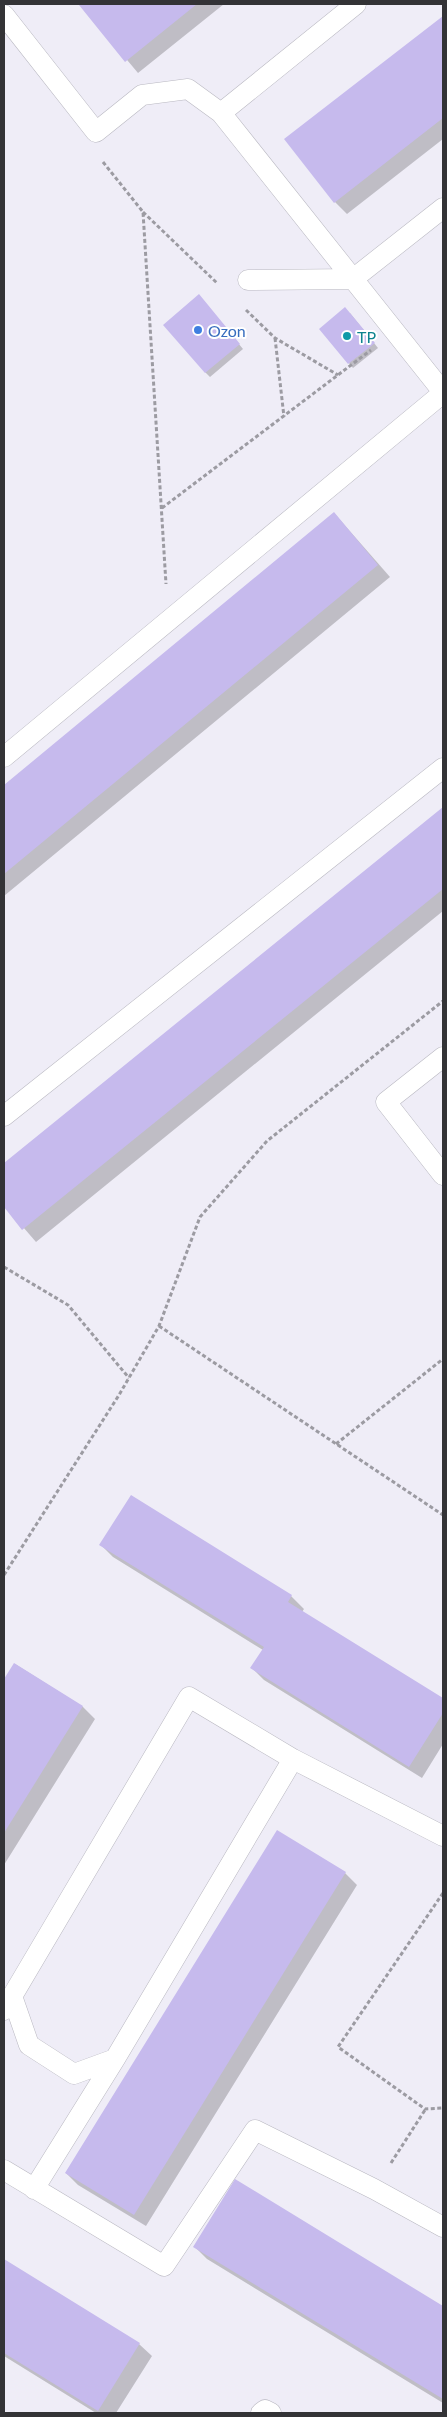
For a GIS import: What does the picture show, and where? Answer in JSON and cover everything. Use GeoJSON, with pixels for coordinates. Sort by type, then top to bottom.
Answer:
{"type":"FeatureCollection","features":[{"type":"Feature","properties":{"kind":"lane"},"geometry":{"type":"LineString","coordinates":[[221,113],[356,4]]}},
{"type":"Feature","properties":{"kind":"lane"},"geometry":{"type":"LineString","coordinates":[[4,14],[96,132],[142,95],[188,88],[221,113],[443,393],[4,757]]}},
{"type":"Feature","properties":{"kind":"lane"},"geometry":{"type":"LineString","coordinates":[[248,280],[353,279],[443,208]]}},
{"type":"Feature","properties":{"kind":"lane"},"geometry":{"type":"LineString","coordinates":[[4,1116],[443,768]]}},
{"type":"Feature","properties":{"kind":"lane"},"geometry":{"type":"LineString","coordinates":[[443,1057],[386,1102],[443,1175]]}},
{"type":"Feature","properties":{"kind":"lane"},"geometry":{"type":"LineString","coordinates":[[114,2059],[74,2074],[29,2045],[8,2003],[189,1697],[293,1758],[443,1836]]}},
{"type":"Feature","properties":{"kind":"lane"},"geometry":{"type":"LineString","coordinates":[[34,2189],[114,2059],[293,1758]]}},
{"type":"Feature","properties":{"kind":"lane"},"geometry":{"type":"LineString","coordinates":[[4,2170],[164,2266],[255,2130],[374,2189],[443,2227]]}},
{"type":"Feature","properties":{"kind":"lane"},"geometry":{"type":"LineString","coordinates":[[261,2413],[265,2410],[271,2413]]}},
{"type":"Feature","properties":{"kind":"path"},"geometry":{"type":"LineString","coordinates":[[100,158],[143,212],[168,620]]}},
{"type":"Feature","properties":{"kind":"path"},"geometry":{"type":"LineString","coordinates":[[162,508],[395,332]]}},
{"type":"Feature","properties":{"kind":"path"},"geometry":{"type":"LineString","coordinates":[[275,338],[284,417]]}},
{"type":"Feature","properties":{"kind":"path"},"geometry":{"type":"LineString","coordinates":[[4,1574],[129,1378],[159,1326],[200,1217],[267,1141],[443,1001]]}},
{"type":"Feature","properties":{"kind":"path"},"geometry":{"type":"LineString","coordinates":[[4,1267],[68,1305],[129,1378]]}},
{"type":"Feature","properties":{"kind":"path"},"geometry":{"type":"LineString","coordinates":[[159,1326],[443,1516]]}},
{"type":"Feature","properties":{"kind":"path"},"geometry":{"type":"LineString","coordinates":[[336,1444],[443,1359]]}},
{"type":"Feature","properties":{"kind":"path"},"geometry":{"type":"LineString","coordinates":[[443,1894],[338,2047],[425,2110],[443,2108]]}},
{"type":"Feature","properties":{"kind":"path"},"geometry":{"type":"LineString","coordinates":[[374,2189],[425,2110]]}},
{"type":"Feature","properties":{"kind":"building"},"geometry":{"type":"Polygon","coordinates":[[[197,4],[125,62],[79,5],[197,4]]]}},
{"type":"Feature","properties":{"kind":"building"},"geometry":{"type":"Polygon","coordinates":[[[443,16],[443,118],[334,203],[284,139],[443,16]]]}},
{"type":"Feature","properties":{"kind":"building","name":"Ozon"},"geometry":{"type":"Polygon","coordinates":[[[199,294],[240,344],[205,373],[163,325],[199,294]]]}},
{"type":"Feature","properties":{"kind":"building","name":"ТР"},"geometry":{"type":"Polygon","coordinates":[[[345,307],[375,343],[348,364],[319,329],[345,307]]]}},
{"type":"Feature","properties":{"kind":"building"},"geometry":{"type":"Polygon","coordinates":[[[334,512],[378,565],[4,874],[4,785],[334,512]]]}},
{"type":"Feature","properties":{"kind":"building"},"geometry":{"type":"Polygon","coordinates":[[[443,807],[443,889],[22,1230],[4,1207],[4,1163],[443,807]]]}},
{"type":"Feature","properties":{"kind":"building"},"geometry":{"type":"Polygon","coordinates":[[[131,1495],[292,1595],[288,1602],[443,1698],[443,1713],[409,1767],[250,1668],[264,1647],[99,1545],[131,1495]]]}},
{"type":"Feature","properties":{"kind":"building"},"geometry":{"type":"Polygon","coordinates":[[[14,1663],[83,1706],[4,1833],[4,1679],[14,1663]]]}},
{"type":"Feature","properties":{"kind":"building"},"geometry":{"type":"Polygon","coordinates":[[[277,1830],[346,1872],[134,2215],[65,2173],[277,1830]]]}},
{"type":"Feature","properties":{"kind":"building"},"geometry":{"type":"Polygon","coordinates":[[[235,2179],[443,2306],[443,2399],[193,2247],[235,2179]]]}},
{"type":"Feature","properties":{"kind":"building"},"geometry":{"type":"Polygon","coordinates":[[[4,2259],[140,2343],[98,2411],[4,2353],[4,2259]]]}},
{"type":"Feature","properties":{"kind":"place","name":"Ozon"},"geometry":{"type":"Point","coordinates":[198,330]}},
{"type":"Feature","properties":{"kind":"place","name":"ТР"},"geometry":{"type":"Point","coordinates":[347,336]}}]}
